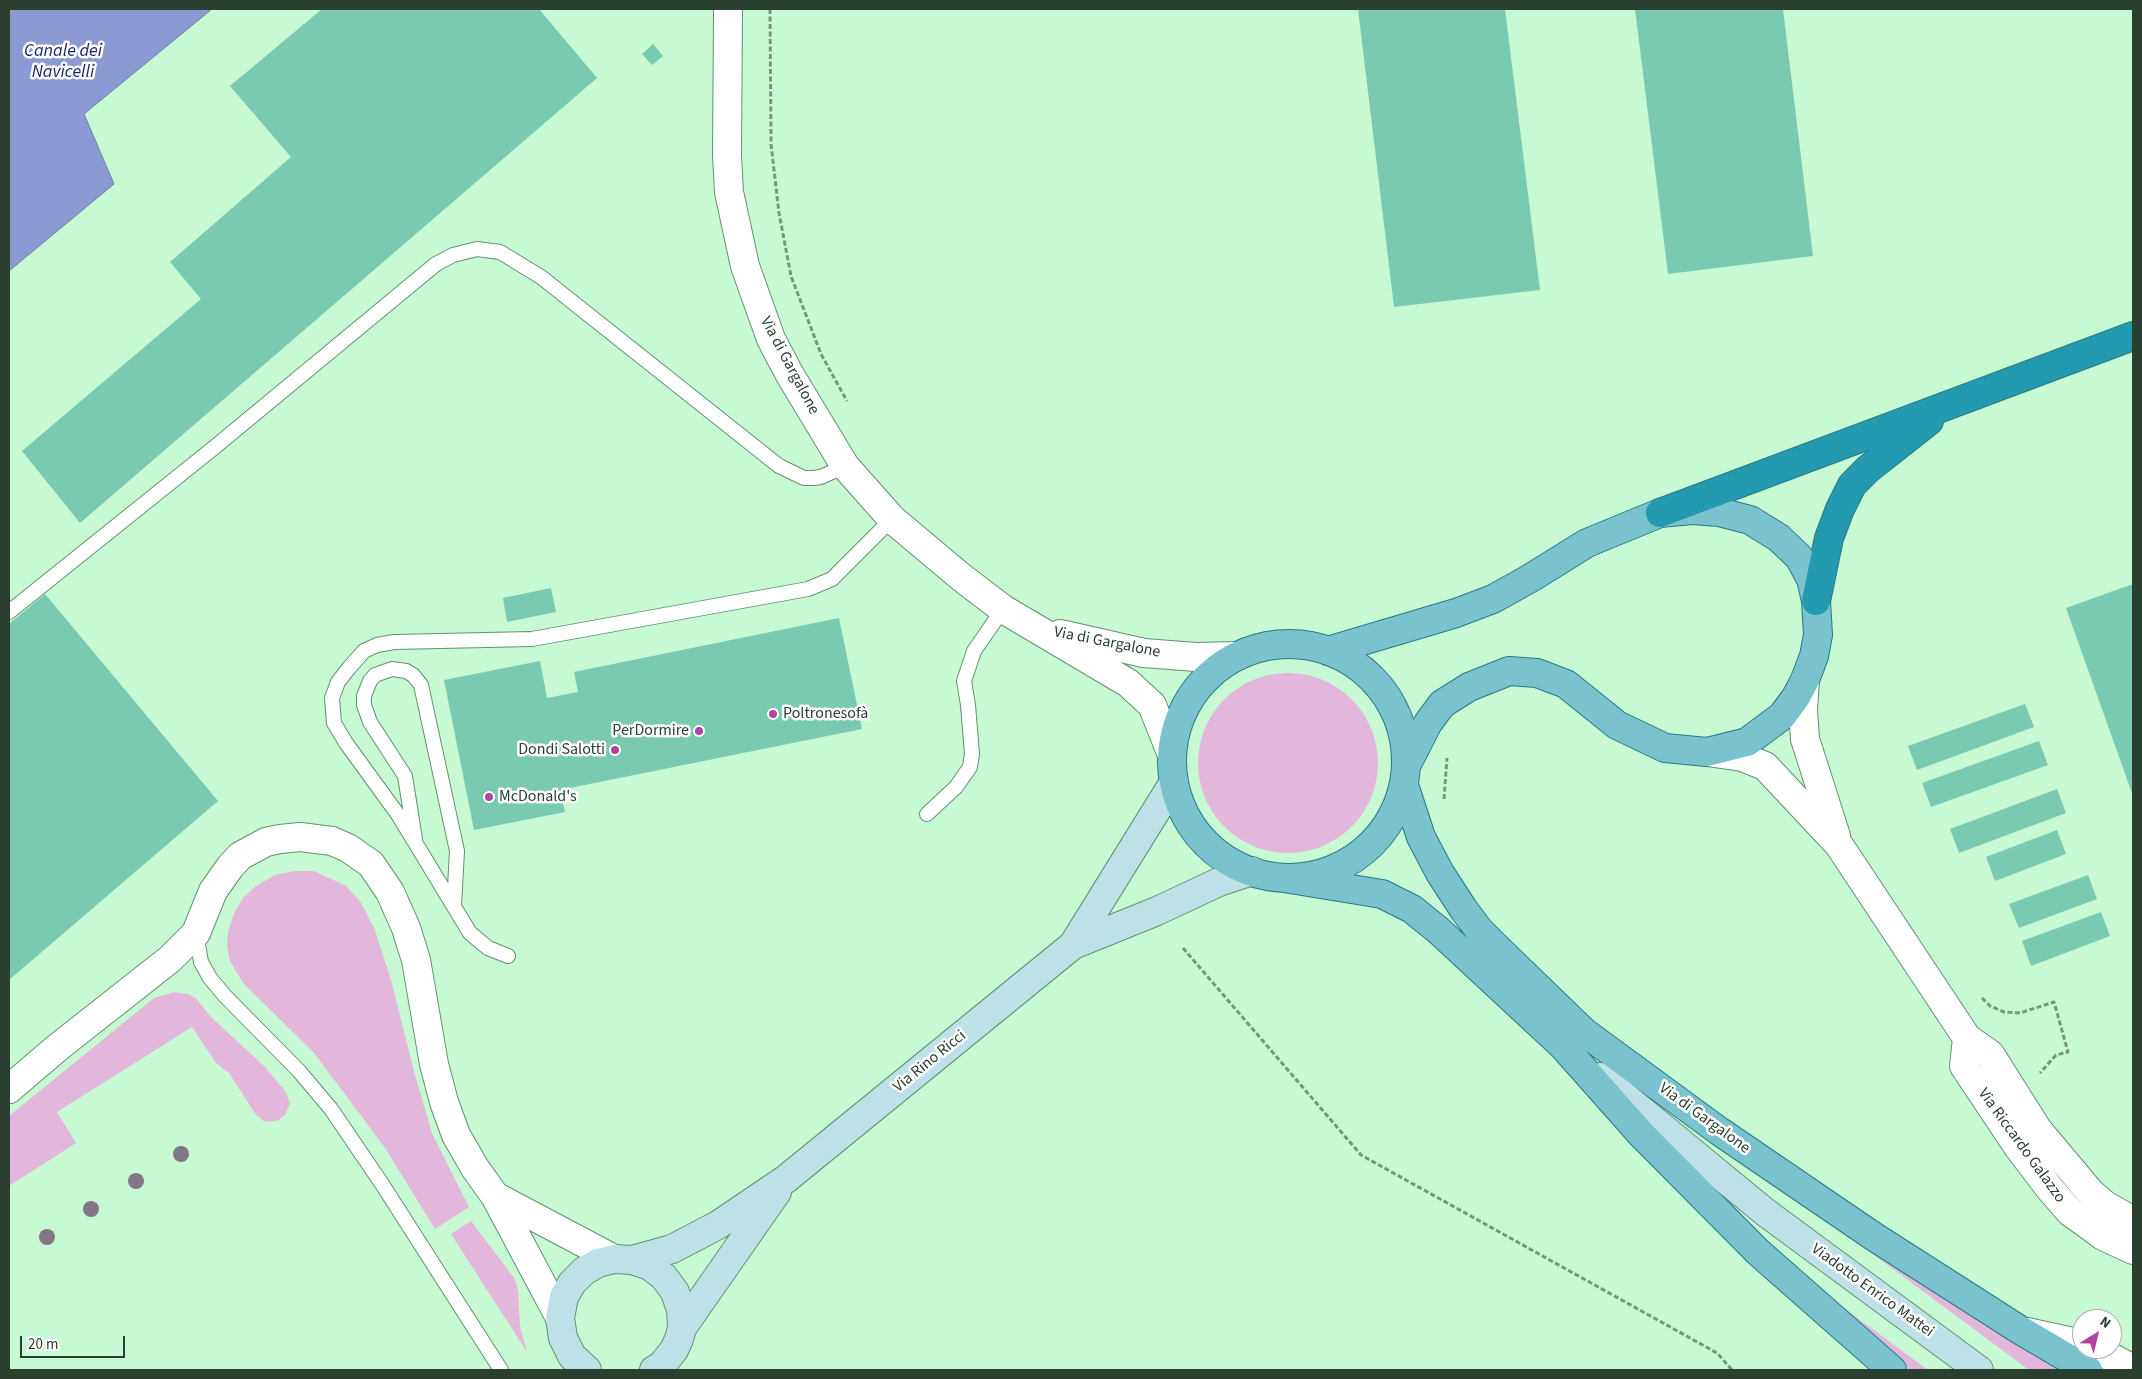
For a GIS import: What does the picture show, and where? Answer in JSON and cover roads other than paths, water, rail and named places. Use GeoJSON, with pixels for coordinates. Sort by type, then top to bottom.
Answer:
{"type":"FeatureCollection","features":[{"type":"Feature","properties":{"kind":"highway"},"geometry":{"type":"LineString","coordinates":[[1660,513],[2133,336]]}},
{"type":"Feature","properties":{"kind":"highway"},"geometry":{"type":"LineString","coordinates":[[1816,601],[1829,538],[1840,508],[1852,485],[1868,469],[1949,404]]}},
{"type":"Feature","properties":{"kind":"main road"},"geometry":{"type":"LineString","coordinates":[[1284,878],[1305,877],[1325,872],[1344,864],[1362,853],[1390,821],[1405,775],[1428,723],[1442,704],[1469,687],[1509,671],[1537,674],[1566,684],[1618,725],[1665,748],[1707,752],[1747,742],[1766,730],[1782,716],[1796,697],[1805,680],[1814,656],[1818,635],[1816,601],[1811,579],[1799,557],[1779,538],[1750,520],[1719,512],[1692,510],[1660,513],[1587,543],[1493,599],[1328,651]]}},
{"type":"Feature","properties":{"kind":"main road","name":"Via di Gargalone"},"geometry":{"type":"LineString","coordinates":[[1892,1370],[1758,1252],[1641,1134],[1574,1039],[1464,910],[1440,873],[1421,837],[1405,775],[1401,727],[1384,692],[1356,665],[1328,651],[1298,644],[1266,646],[1237,656],[1209,676],[1191,696],[1181,715],[1175,734],[1172,755],[1177,795],[1187,817],[1200,837],[1217,853],[1238,866],[1252,871],[1382,894],[1412,909],[1574,1039],[1719,1131],[1815,1198],[2020,1330],[2088,1370]]}},
{"type":"Feature","properties":{"kind":"street","name":"Via di Gargalone"},"geometry":{"type":"LineString","coordinates":[[728,9],[727,156],[729,192],[741,253],[771,339],[790,375],[845,466],[892,519],[961,577],[1003,609],[1128,683],[1152,705],[1172,755]]}},
{"type":"Feature","properties":{"kind":"street","name":"Via di Gargalone"},"geometry":{"type":"LineString","coordinates":[[1037,629],[1144,653],[1196,657],[1237,656]]}},
{"type":"Feature","properties":{"kind":"street","name":"Via Riccardo Galazzo"},"geometry":{"type":"LineString","coordinates":[[1805,680],[1803,710],[1805,739],[1839,845]]}},
{"type":"Feature","properties":{"kind":"street","name":"Via Riccardo Galazzo"},"geometry":{"type":"LineString","coordinates":[[1707,752],[1742,757],[1765,766],[1839,845],[1967,1038],[1990,1054],[2038,1130],[2090,1192],[2105,1205],[2133,1220]]}},
{"type":"Feature","properties":{"kind":"street","name":"Via Rino Ricci"},"geometry":{"type":"LineString","coordinates":[[1073,945],[1174,782]]}},
{"type":"Feature","properties":{"kind":"street"},"geometry":{"type":"LineString","coordinates":[[9,1089],[57,1048],[170,959],[196,932],[213,891],[240,856],[266,842],[300,837],[319,838],[348,848],[371,864],[383,880],[406,928],[416,960],[434,1064],[453,1127],[475,1168],[495,1196],[560,1318],[563,1338],[572,1356],[587,1370]]}},
{"type":"Feature","properties":{"kind":"street","name":"Via Rino Ricci"},"geometry":{"type":"LineString","coordinates":[[560,1318],[564,1297],[572,1283],[584,1271],[598,1263],[623,1260],[672,1249],[718,1225],[786,1179],[1073,945],[1157,911],[1219,882],[1252,871]]}},
{"type":"Feature","properties":{"kind":"street","name":"Via Riccardo Galazzo"},"geometry":{"type":"LineString","coordinates":[[1967,1038],[1964,1066],[2018,1147],[2050,1189],[2070,1212],[2088,1226],[2133,1250]]}},
{"type":"Feature","properties":{"kind":"street","name":"Viadotto Enrico Mattei"},"geometry":{"type":"LineString","coordinates":[[1574,1039],[1765,1212],[1979,1370]]}},
{"type":"Feature","properties":{"kind":"street","name":"Via Rino Ricci"},"geometry":{"type":"LineString","coordinates":[[654,1370],[662,1365],[677,1349],[786,1179]]}},
{"type":"Feature","properties":{"kind":"street"},"geometry":{"type":"LineString","coordinates":[[495,1196],[623,1260],[650,1266],[664,1277],[675,1292],[681,1310],[677,1349]]}},
{"type":"Feature","properties":{"kind":"street"},"geometry":{"type":"LineString","coordinates":[[2020,1330],[2072,1342]]}},
{"type":"Feature","properties":{"kind":"street"},"geometry":{"type":"LineString","coordinates":[[2114,1359],[2133,1369]]}},
{"type":"Feature","properties":{"kind":"lane"},"geometry":{"type":"LineString","coordinates":[[9,612],[208,452],[436,264],[453,255],[477,249],[500,252],[541,277],[779,466],[804,478],[821,477],[845,466]]}},
{"type":"Feature","properties":{"kind":"lane"},"geometry":{"type":"LineString","coordinates":[[508,956],[488,948],[470,933],[399,816],[346,743],[334,722],[332,698],[338,682],[364,651],[377,645],[394,642],[532,639],[808,589],[832,578],[892,519]]}},
{"type":"Feature","properties":{"kind":"lane"},"geometry":{"type":"LineString","coordinates":[[927,814],[956,787],[970,767],[972,754],[964,681],[968,664],[974,651],[1003,609]]}},
{"type":"Feature","properties":{"kind":"lane"},"geometry":{"type":"LineString","coordinates":[[416,844],[405,776],[370,722],[364,705],[367,686],[375,675],[385,670],[406,671],[418,679],[421,685],[457,851],[454,906]]}},
{"type":"Feature","properties":{"kind":"lane"},"geometry":{"type":"LineString","coordinates":[[196,932],[201,962],[210,978],[225,996],[299,1071],[331,1109],[382,1184],[501,1370]]}},
{"type":"Feature","properties":{"kind":"water","name":"Canale dei Navicelli"},"geometry":{"type":"Polygon","coordinates":[[[9,9],[212,9],[84,114],[114,184],[9,271],[9,9]]]}},
{"type":"Feature","properties":{"kind":"place","name":"Poltronesofà"},"geometry":{"type":"Point","coordinates":[773,714]}},
{"type":"Feature","properties":{"kind":"place","name":"PerDormire"},"geometry":{"type":"Point","coordinates":[699,731]}},
{"type":"Feature","properties":{"kind":"place","name":"Dondi Salotti"},"geometry":{"type":"Point","coordinates":[615,750]}},
{"type":"Feature","properties":{"kind":"place","name":"McDonald's"},"geometry":{"type":"Point","coordinates":[489,797]}}]}
